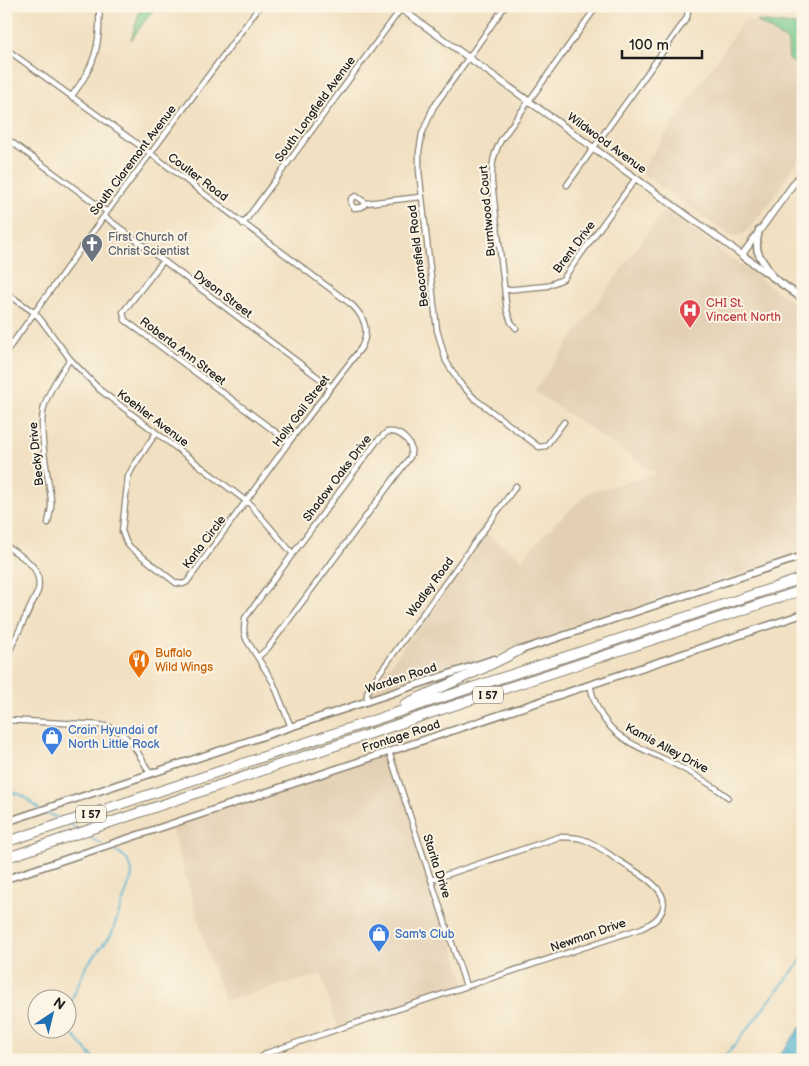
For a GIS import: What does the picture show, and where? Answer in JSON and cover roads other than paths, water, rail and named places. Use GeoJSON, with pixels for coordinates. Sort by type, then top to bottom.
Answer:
{"type":"FeatureCollection","features":[{"type":"Feature","properties":{"kind":"highway","name":"I 57"},"geometry":{"type":"LineString","coordinates":[[6,842],[803,578]]}},
{"type":"Feature","properties":{"kind":"highway","name":"I 57"},"geometry":{"type":"LineString","coordinates":[[6,858],[803,590]]}},
{"type":"Feature","properties":{"kind":"highway"},"geometry":{"type":"LineString","coordinates":[[355,725],[482,669],[518,651]]}},
{"type":"Feature","properties":{"kind":"main road"},"geometry":{"type":"LineString","coordinates":[[759,230],[756,247],[758,254],[772,277]]}},
{"type":"Feature","properties":{"kind":"main road","name":"Wildwood Avenue"},"geometry":{"type":"LineString","coordinates":[[742,255],[803,299]]}},
{"type":"Feature","properties":{"kind":"main road","name":"Warden Road"},"geometry":{"type":"LineString","coordinates":[[6,822],[803,556]]}},
{"type":"Feature","properties":{"kind":"main road","name":"Frontage Road"},"geometry":{"type":"LineString","coordinates":[[6,879],[803,614]]}},
{"type":"Feature","properties":{"kind":"street"},"geometry":{"type":"LineString","coordinates":[[71,96],[88,72],[96,54],[99,36],[99,6]]}},
{"type":"Feature","properties":{"kind":"street","name":"South Claremont Avenue"},"geometry":{"type":"LineString","coordinates":[[6,352],[105,214],[260,6]]}},
{"type":"Feature","properties":{"kind":"street","name":"Beaconsfield Road"},"geometry":{"type":"LineString","coordinates":[[505,6],[433,108],[425,125],[419,152],[422,197],[437,330],[443,353],[452,372],[474,399],[539,447],[546,446],[564,422]]}},
{"type":"Feature","properties":{"kind":"street","name":"Burntwood Court"},"geometry":{"type":"LineString","coordinates":[[516,328],[507,312],[492,183],[494,154],[500,140],[597,6]]}},
{"type":"Feature","properties":{"kind":"street"},"geometry":{"type":"LineString","coordinates":[[567,184],[684,22],[689,6]]}},
{"type":"Feature","properties":{"kind":"street","name":"Wildwood Avenue"},"geometry":{"type":"LineString","coordinates":[[400,7],[742,255]]}},
{"type":"Feature","properties":{"kind":"street","name":"South Longfield Avenue"},"geometry":{"type":"LineString","coordinates":[[243,224],[400,7]]}},
{"type":"Feature","properties":{"kind":"street","name":"Coulter Road"},"geometry":{"type":"LineString","coordinates":[[6,49],[150,153],[352,305],[363,318],[366,330]]}},
{"type":"Feature","properties":{"kind":"street","name":"Dyson Street"},"geometry":{"type":"LineString","coordinates":[[6,138],[163,261],[331,387]]}},
{"type":"Feature","properties":{"kind":"street"},"geometry":{"type":"LineString","coordinates":[[742,255],[803,171]]}},
{"type":"Feature","properties":{"kind":"street","name":"Brent Drive"},"geometry":{"type":"LineString","coordinates":[[505,290],[547,286],[563,279],[636,178]]}},
{"type":"Feature","properties":{"kind":"street"},"geometry":{"type":"LineString","coordinates":[[366,203],[422,197]]}},
{"type":"Feature","properties":{"kind":"street","name":"Roberta Ann Street"},"geometry":{"type":"LineString","coordinates":[[163,261],[124,312],[123,318],[289,442]]}},
{"type":"Feature","properties":{"kind":"street","name":"Koehler Avenue"},"geometry":{"type":"LineString","coordinates":[[6,293],[35,313],[70,359],[100,390],[247,502],[292,554]]}},
{"type":"Feature","properties":{"kind":"street","name":"Holly Gail Street"},"geometry":{"type":"LineString","coordinates":[[247,502],[289,442],[360,348],[365,338],[366,330]]}},
{"type":"Feature","properties":{"kind":"street","name":"Becky Drive"},"geometry":{"type":"LineString","coordinates":[[48,523],[51,499],[43,437],[43,415],[48,396],[70,359]]}},
{"type":"Feature","properties":{"kind":"street","name":"Shadow Oaks Drive"},"geometry":{"type":"LineString","coordinates":[[258,657],[268,648],[411,456],[410,443],[395,432],[383,434],[245,618],[244,635],[273,682],[290,727]]}},
{"type":"Feature","properties":{"kind":"street","name":"Karla Circle"},"geometry":{"type":"LineString","coordinates":[[156,433],[130,473],[122,531],[130,547],[176,583],[183,584],[187,582],[247,502]]}},
{"type":"Feature","properties":{"kind":"street","name":"Wadley Road"},"geometry":{"type":"LineString","coordinates":[[367,702],[367,693],[370,686],[516,486]]}},
{"type":"Feature","properties":{"kind":"street"},"geometry":{"type":"LineString","coordinates":[[6,546],[36,570],[40,583],[6,658]]}},
{"type":"Feature","properties":{"kind":"street","name":"Kamis Alley Drive"},"geometry":{"type":"LineString","coordinates":[[590,685],[603,718],[613,730],[638,746],[708,782],[728,797]]}},
{"type":"Feature","properties":{"kind":"street"},"geometry":{"type":"LineString","coordinates":[[6,720],[93,724],[113,728],[131,741],[150,774]]}},
{"type":"Feature","properties":{"kind":"street","name":"Starita Drive"},"geometry":{"type":"LineString","coordinates":[[389,752],[466,986]]}},
{"type":"Feature","properties":{"kind":"street","name":"Newman Drive"},"geometry":{"type":"LineString","coordinates":[[258,1060],[267,1053],[652,924],[662,910],[664,897],[654,885],[590,842],[570,837],[559,837],[431,880]]}},
{"type":"Feature","properties":{"kind":"water"},"geometry":{"type":"Polygon","coordinates":[[[803,1024],[803,1060],[776,1060],[803,1024]]]}},
{"type":"Feature","properties":{"kind":"waterway"},"geometry":{"type":"LineString","coordinates":[[6,791],[22,795],[39,809]]}},
{"type":"Feature","properties":{"kind":"waterway"},"geometry":{"type":"LineString","coordinates":[[43,812],[63,820]]}},
{"type":"Feature","properties":{"kind":"waterway"},"geometry":{"type":"LineString","coordinates":[[70,824],[78,830]]}},
{"type":"Feature","properties":{"kind":"waterway"},"geometry":{"type":"LineString","coordinates":[[84,834],[101,844]]}},
{"type":"Feature","properties":{"kind":"waterway"},"geometry":{"type":"LineString","coordinates":[[95,1060],[70,1031],[68,1018],[70,1004],[86,966],[111,935],[132,876],[132,870],[128,861],[118,852],[108,847]]}},
{"type":"Feature","properties":{"kind":"waterway"},"geometry":{"type":"LineString","coordinates":[[721,1060],[803,958]]}},
{"type":"Feature","properties":{"kind":"place","name":"First Church of Christ Scientist"},"geometry":{"type":"Point","coordinates":[92,263]}},
{"type":"Feature","properties":{"kind":"place","name":"CHI St. Vincent North"},"geometry":{"type":"Point","coordinates":[690,329]}},
{"type":"Feature","properties":{"kind":"place","name":"Buffalo Wild Wings"},"geometry":{"type":"Point","coordinates":[139,679]}},
{"type":"Feature","properties":{"kind":"place","name":"Crain Hyundai of North Little Rock"},"geometry":{"type":"Point","coordinates":[52,756]}},
{"type":"Feature","properties":{"kind":"place","name":"Sam's Club"},"geometry":{"type":"Point","coordinates":[379,953]}}]}
